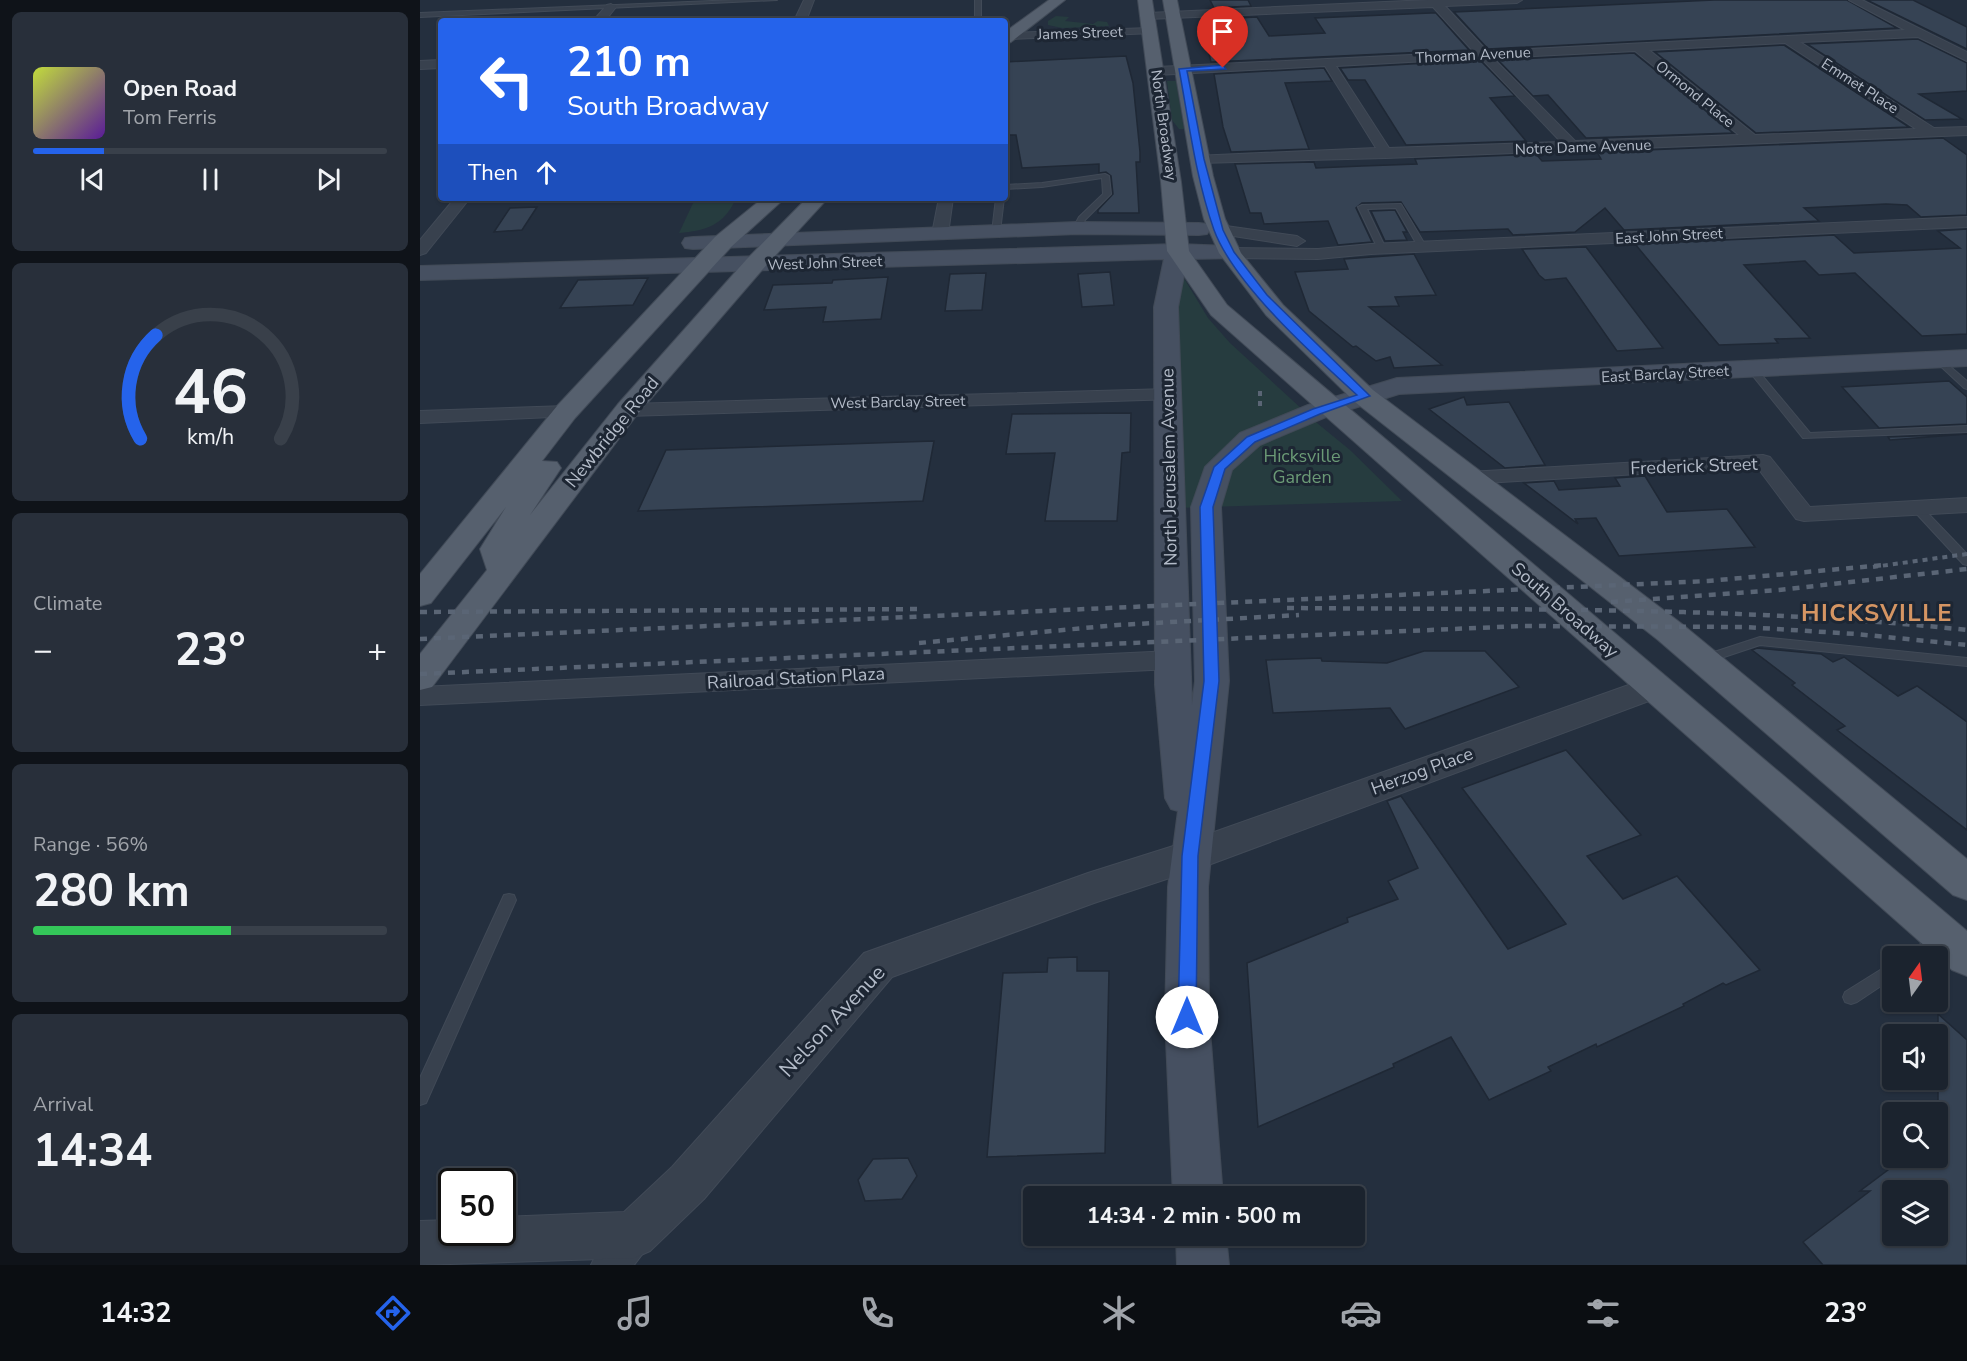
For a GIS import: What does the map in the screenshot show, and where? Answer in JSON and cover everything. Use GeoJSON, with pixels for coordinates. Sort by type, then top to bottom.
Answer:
{"type":"FeatureCollection","features":[{"type":"Feature","properties":{"kind":"main road"},"geometry":{"type":"LineString","coordinates":[[1008,37],[1058,0]]}},
{"type":"Feature","properties":{"kind":"main road","name":"North Broadway"},"geometry":{"type":"LineString","coordinates":[[1171,7],[1200,159],[1219,230],[1229,253]]}},
{"type":"Feature","properties":{"kind":"main road","name":"North Broadway"},"geometry":{"type":"LineString","coordinates":[[1148,16],[1157,71],[1177,240]]}},
{"type":"Feature","properties":{"kind":"main road"},"geometry":{"type":"LineString","coordinates":[[420,595],[566,412],[723,242],[771,201]]}},
{"type":"Feature","properties":{"kind":"main road","name":"Newbridge Road"},"geometry":{"type":"LineString","coordinates":[[420,678],[627,410],[754,265],[815,201]]}},
{"type":"Feature","properties":{"kind":"main road","name":"West John Street"},"geometry":{"type":"LineString","coordinates":[[675,244],[1077,228],[1177,240],[1229,253]]}},
{"type":"Feature","properties":{"kind":"main road","name":"West John Street"},"geometry":{"type":"LineString","coordinates":[[420,273],[754,265],[1177,240],[1219,230]]}},
{"type":"Feature","properties":{"kind":"main road","name":"North Jerusalem Avenue"},"geometry":{"type":"LineString","coordinates":[[1177,240],[1166,307],[1172,672],[1190,856]]}},
{"type":"Feature","properties":{"kind":"main road","name":"South Broadway"},"geometry":{"type":"LineString","coordinates":[[1177,240],[1219,310],[1955,946]]}},
{"type":"Feature","properties":{"kind":"main road"},"geometry":{"type":"LineString","coordinates":[[420,256],[605,247]]}},
{"type":"Feature","properties":{"kind":"main road"},"geometry":{"type":"LineString","coordinates":[[1229,253],[1264,297],[1323,358],[1364,396],[1670,632],[1967,883]]}},
{"type":"Feature","properties":{"kind":"main road","name":"East Barclay Street"},"geometry":{"type":"LineString","coordinates":[[1190,856],[1212,681],[1206,507],[1219,467],[1251,439],[1331,406],[1397,386],[1967,358]]}},
{"type":"Feature","properties":{"kind":"main road"},"geometry":{"type":"LineString","coordinates":[[503,572],[495,549],[501,536],[551,462],[552,451],[548,435]]}},
{"type":"Feature","properties":{"kind":"main road"},"geometry":{"type":"LineString","coordinates":[[1190,856],[1187,1017],[1197,1186]]}},
{"type":"Feature","properties":{"kind":"main road"},"geometry":{"type":"LineString","coordinates":[[1202,1246],[1203,1265]]}},
{"type":"Feature","properties":{"kind":"street"},"geometry":{"type":"LineString","coordinates":[[801,18],[809,0]]}},
{"type":"Feature","properties":{"kind":"street","name":"James Street"},"geometry":{"type":"LineString","coordinates":[[1008,38],[1148,16],[1171,7],[1517,0]]}},
{"type":"Feature","properties":{"kind":"street"},"geometry":{"type":"LineString","coordinates":[[1854,0],[1967,57]]}},
{"type":"Feature","properties":{"kind":"street"},"geometry":{"type":"LineString","coordinates":[[1435,2],[1573,147]]}},
{"type":"Feature","properties":{"kind":"street"},"geometry":{"type":"LineString","coordinates":[[602,18],[611,7]]}},
{"type":"Feature","properties":{"kind":"street","name":"Thorman Avenue"},"geometry":{"type":"LineString","coordinates":[[1157,71],[1920,33]]}},
{"type":"Feature","properties":{"kind":"street","name":"Emmet Place"},"geometry":{"type":"LineString","coordinates":[[1788,40],[1932,133]]}},
{"type":"Feature","properties":{"kind":"street","name":"Ormond Place"},"geometry":{"type":"LineString","coordinates":[[1638,47],[1753,140]]}},
{"type":"Feature","properties":{"kind":"street"},"geometry":{"type":"LineString","coordinates":[[1328,62],[1386,154]]}},
{"type":"Feature","properties":{"kind":"street"},"geometry":{"type":"LineString","coordinates":[[420,64],[438,64]]}},
{"type":"Feature","properties":{"kind":"street","name":"Notre Dame Avenue"},"geometry":{"type":"LineString","coordinates":[[1200,159],[1967,131]]}},
{"type":"Feature","properties":{"kind":"street"},"geometry":{"type":"LineString","coordinates":[[420,250],[461,201]]}},
{"type":"Feature","properties":{"kind":"street"},"geometry":{"type":"LineString","coordinates":[[940,234],[946,201]]}},
{"type":"Feature","properties":{"kind":"street","name":"East John Street"},"geometry":{"type":"LineString","coordinates":[[1229,253],[1289,255],[1967,222]]}},
{"type":"Feature","properties":{"kind":"street","name":"East John Street"},"geometry":{"type":"LineString","coordinates":[[1219,230],[1376,249]]}},
{"type":"Feature","properties":{"kind":"street","name":"West Barclay Street"},"geometry":{"type":"LineString","coordinates":[[627,410],[1168,395]]}},
{"type":"Feature","properties":{"kind":"street"},"geometry":{"type":"LineString","coordinates":[[420,417],[566,412]]}},
{"type":"Feature","properties":{"kind":"street","name":"Frederick Street"},"geometry":{"type":"LineString","coordinates":[[1468,478],[1763,461],[1804,514],[1967,505]]}},
{"type":"Feature","properties":{"kind":"street","name":"Railroad Station Plaza"},"geometry":{"type":"LineString","coordinates":[[420,696],[1172,672]]}},
{"type":"Feature","properties":{"kind":"street","name":"Herzog Place"},"geometry":{"type":"LineString","coordinates":[[1190,856],[1654,687]]}},
{"type":"Feature","properties":{"kind":"street","name":"Nelson Avenue"},"geometry":{"type":"LineString","coordinates":[[622,1250],[688,1183],[878,965],[1088,889],[1190,856]]}},
{"type":"Feature","properties":{"kind":"street"},"geometry":{"type":"LineString","coordinates":[[420,1244],[622,1250]]}},
{"type":"Feature","properties":{"kind":"lane"},"geometry":{"type":"LineString","coordinates":[[420,15],[774,0]]}},
{"type":"Feature","properties":{"kind":"lane"},"geometry":{"type":"LineString","coordinates":[[978,0],[978,18]]}},
{"type":"Feature","properties":{"kind":"lane"},"geometry":{"type":"LineString","coordinates":[[1008,187],[1042,185],[1105,176],[1107,194],[1082,219],[1077,228]]}},
{"type":"Feature","properties":{"kind":"lane"},"geometry":{"type":"LineString","coordinates":[[996,232],[1000,201]]}},
{"type":"Feature","properties":{"kind":"lane"},"geometry":{"type":"LineString","coordinates":[[1376,249],[1362,207],[1398,206],[1423,248]]}},
{"type":"Feature","properties":{"kind":"lane"},"geometry":{"type":"LineString","coordinates":[[1938,359],[1967,386]]}},
{"type":"Feature","properties":{"kind":"lane"},"geometry":{"type":"LineString","coordinates":[[1752,369],[1807,436],[1967,429]]}},
{"type":"Feature","properties":{"kind":"lane"},"geometry":{"type":"LineString","coordinates":[[1917,508],[1967,561]]}},
{"type":"Feature","properties":{"kind":"lane"},"geometry":{"type":"LineString","coordinates":[[1702,660],[1760,641],[1967,662]]}},
{"type":"Feature","properties":{"kind":"lane"},"geometry":{"type":"LineString","coordinates":[[420,1097],[509,900]]}},
{"type":"Feature","properties":{"kind":"lane"},"geometry":{"type":"LineString","coordinates":[[1851,997],[1882,976]]}},
{"type":"Feature","properties":{"kind":"green space"},"geometry":{"type":"Polygon","coordinates":[[[1056,16],[1069,17],[1065,21],[1093,24],[1098,21],[1107,22],[1109,26],[1062,28],[1048,25],[1048,21],[1056,16]]]}},
{"type":"Feature","properties":{"kind":"green space"},"geometry":{"type":"Polygon","coordinates":[[[1167,81],[1176,81],[1184,129],[1179,129],[1172,120],[1167,81]]]}},
{"type":"Feature","properties":{"kind":"green space"},"geometry":{"type":"Polygon","coordinates":[[[694,201],[734,201],[726,215],[713,225],[679,233],[694,201]]]}},
{"type":"Feature","properties":{"kind":"green space","name":"Hicksville Garden"},"geometry":{"type":"Polygon","coordinates":[[[1179,270],[1208,318],[1230,343],[1317,423],[1350,450],[1402,501],[1176,508],[1175,282],[1179,270]]]}},
{"type":"Feature","properties":{"kind":"building"},"geometry":{"type":"Polygon","coordinates":[[[1210,0],[1248,0],[1251,6],[1214,8],[1210,0]]]}},
{"type":"Feature","properties":{"kind":"building"},"geometry":{"type":"Polygon","coordinates":[[[1714,0],[1847,0],[1897,28],[1488,49],[1454,12],[1714,0]]]}},
{"type":"Feature","properties":{"kind":"building"},"geometry":{"type":"Polygon","coordinates":[[[1867,0],[1913,0],[1967,27],[1967,49],[1867,0]]]}},
{"type":"Feature","properties":{"kind":"building"},"geometry":{"type":"Polygon","coordinates":[[[1436,13],[1469,50],[1211,62],[1201,20],[1257,17],[1269,36],[1325,33],[1315,18],[1436,13]]]}},
{"type":"Feature","properties":{"kind":"building"},"geometry":{"type":"Polygon","coordinates":[[[1918,39],[1967,63],[1967,91],[1919,94],[1962,119],[1925,120],[1807,44],[1918,39]]]}},
{"type":"Feature","properties":{"kind":"building"},"geometry":{"type":"Polygon","coordinates":[[[1784,45],[1909,127],[1756,133],[1655,52],[1784,45]]]}},
{"type":"Feature","properties":{"kind":"building"},"geometry":{"type":"Polygon","coordinates":[[[1634,53],[1733,133],[1586,138],[1548,95],[1533,96],[1498,60],[1634,53]]]}},
{"type":"Feature","properties":{"kind":"building"},"geometry":{"type":"Polygon","coordinates":[[[1126,56],[1133,83],[1140,152],[1140,162],[1136,162],[1139,213],[1098,213],[1098,210],[1113,194],[1111,176],[1106,172],[1099,173],[1099,164],[1022,168],[1016,135],[1008,135],[1008,62],[1126,56]]]}},
{"type":"Feature","properties":{"kind":"building"},"geometry":{"type":"Polygon","coordinates":[[[1480,60],[1515,96],[1490,98],[1526,141],[1406,145],[1365,80],[1348,80],[1340,68],[1480,60]]]}},
{"type":"Feature","properties":{"kind":"building"},"geometry":{"type":"Polygon","coordinates":[[[1324,68],[1332,81],[1285,83],[1309,149],[1231,152],[1223,127],[1214,74],[1324,68]]]}},
{"type":"Feature","properties":{"kind":"building"},"geometry":{"type":"Polygon","coordinates":[[[1943,138],[1967,155],[1967,215],[1921,217],[1907,205],[1886,204],[1804,208],[1819,221],[1624,230],[1605,208],[1575,232],[1513,235],[1508,229],[1420,232],[1401,202],[1362,203],[1356,208],[1372,242],[1338,245],[1328,221],[1264,224],[1261,213],[1250,213],[1235,164],[1314,162],[1316,168],[1417,164],[1415,159],[1536,154],[1542,161],[1601,159],[1597,152],[1943,138]]]}},
{"type":"Feature","properties":{"kind":"building"},"geometry":{"type":"Polygon","coordinates":[[[537,207],[522,230],[494,232],[510,208],[537,207]]]}},
{"type":"Feature","properties":{"kind":"building"},"geometry":{"type":"Polygon","coordinates":[[[1395,210],[1407,232],[1403,232],[1407,240],[1385,241],[1371,211],[1395,210]]]}},
{"type":"Feature","properties":{"kind":"building"},"geometry":{"type":"Polygon","coordinates":[[[1967,229],[1967,334],[1922,336],[1855,273],[1819,275],[1805,261],[1744,265],[1810,338],[1775,339],[1778,343],[1719,345],[1635,244],[1834,235],[1854,253],[1960,248],[1938,231],[1967,229]]]}},
{"type":"Feature","properties":{"kind":"building"},"geometry":{"type":"Polygon","coordinates":[[[1586,247],[1663,348],[1617,351],[1566,278],[1545,280],[1539,275],[1522,249],[1586,247]]]}},
{"type":"Feature","properties":{"kind":"building"},"geometry":{"type":"Polygon","coordinates":[[[1414,254],[1436,295],[1395,297],[1399,306],[1369,307],[1442,365],[1394,368],[1390,357],[1376,361],[1356,346],[1353,347],[1309,311],[1295,272],[1348,269],[1344,259],[1414,254]]]}},
{"type":"Feature","properties":{"kind":"building"},"geometry":{"type":"Polygon","coordinates":[[[1110,272],[1114,305],[1082,307],[1078,274],[1110,272]]]}},
{"type":"Feature","properties":{"kind":"building"},"geometry":{"type":"Polygon","coordinates":[[[986,273],[982,310],[945,311],[950,274],[986,273]]]}},
{"type":"Feature","properties":{"kind":"building"},"geometry":{"type":"Polygon","coordinates":[[[888,277],[881,319],[823,322],[826,307],[764,310],[773,285],[832,283],[833,280],[888,277]]]}},
{"type":"Feature","properties":{"kind":"building"},"geometry":{"type":"Polygon","coordinates":[[[648,278],[633,305],[560,308],[578,280],[648,278]]]}},
{"type":"Feature","properties":{"kind":"building"},"geometry":{"type":"Polygon","coordinates":[[[1949,381],[1967,397],[1967,424],[1879,428],[1842,387],[1949,381]]]}},
{"type":"Feature","properties":{"kind":"building"},"geometry":{"type":"Polygon","coordinates":[[[1464,397],[1467,405],[1509,402],[1545,465],[1505,468],[1429,409],[1464,397]]]}},
{"type":"Feature","properties":{"kind":"building"},"geometry":{"type":"Polygon","coordinates":[[[1131,413],[1130,452],[1122,453],[1117,521],[1045,521],[1055,453],[1006,454],[1012,414],[1131,413]]]}},
{"type":"Feature","properties":{"kind":"building"},"geometry":{"type":"Polygon","coordinates":[[[1967,434],[1890,440],[1888,437],[1967,434]]]}},
{"type":"Feature","properties":{"kind":"building"},"geometry":{"type":"Polygon","coordinates":[[[934,441],[923,501],[638,511],[666,450],[934,441]]]}},
{"type":"Feature","properties":{"kind":"building"},"geometry":{"type":"Polygon","coordinates":[[[1645,476],[1667,512],[1727,509],[1755,547],[1619,556],[1596,518],[1575,519],[1578,524],[1524,483],[1554,481],[1559,490],[1620,486],[1615,478],[1645,476]]]}},
{"type":"Feature","properties":{"kind":"building"},"geometry":{"type":"Polygon","coordinates":[[[1757,648],[1821,654],[1833,662],[1844,657],[1898,696],[1917,686],[1967,722],[1967,830],[1837,730],[1845,726],[1752,650],[1757,648]]]}},
{"type":"Feature","properties":{"kind":"building"},"geometry":{"type":"Polygon","coordinates":[[[1424,651],[1485,651],[1519,687],[1405,729],[1390,708],[1273,713],[1266,660],[1321,658],[1322,661],[1387,663],[1424,651]]]}},
{"type":"Feature","properties":{"kind":"building"},"geometry":{"type":"Polygon","coordinates":[[[1566,750],[1641,835],[1587,856],[1623,899],[1677,876],[1760,970],[1726,985],[1723,983],[1683,1004],[1684,1006],[1597,1047],[1596,1044],[1548,1067],[1551,1071],[1489,1100],[1451,1037],[1393,1064],[1394,1067],[1258,1127],[1247,963],[1348,922],[1347,918],[1398,899],[1388,881],[1418,868],[1387,801],[1401,796],[1508,949],[1566,924],[1462,788],[1566,750]]]}},
{"type":"Feature","properties":{"kind":"building"},"geometry":{"type":"Polygon","coordinates":[[[1077,957],[1077,971],[1109,971],[1105,1153],[987,1157],[1003,973],[1047,972],[1048,958],[1077,957]]]}},
{"type":"Feature","properties":{"kind":"building"},"geometry":{"type":"Polygon","coordinates":[[[1938,1014],[1967,1040],[1967,1265],[1823,1265],[1803,1242],[1870,1191],[1860,1191],[1891,1168],[1948,1168],[1948,1102],[1938,1102],[1938,1090],[1948,1090],[1948,1024],[1938,1024],[1938,1014]]]}},
{"type":"Feature","properties":{"kind":"building"},"geometry":{"type":"Polygon","coordinates":[[[908,1158],[917,1176],[902,1199],[865,1201],[858,1180],[873,1159],[908,1158]]]}},
{"type":"Feature","properties":{"kind":"railway"},"geometry":{"type":"LineString","coordinates":[[1260,391],[1260,409]]}},
{"type":"Feature","properties":{"kind":"railway"},"geometry":{"type":"LineString","coordinates":[[1873,567],[1967,554]]}},
{"type":"Feature","properties":{"kind":"railway"},"geometry":{"type":"LineString","coordinates":[[420,639],[1708,581],[1884,565]]}},
{"type":"Feature","properties":{"kind":"railway"},"geometry":{"type":"LineString","coordinates":[[1611,602],[1779,590],[1967,569]]}},
{"type":"Feature","properties":{"kind":"railway"},"geometry":{"type":"LineString","coordinates":[[1287,608],[1712,613],[1882,622],[1967,630]]}},
{"type":"Feature","properties":{"kind":"railway"},"geometry":{"type":"LineString","coordinates":[[420,612],[924,609]]}},
{"type":"Feature","properties":{"kind":"railway"},"geometry":{"type":"LineString","coordinates":[[919,643],[1118,625],[1299,615]]}},
{"type":"Feature","properties":{"kind":"railway"},"geometry":{"type":"LineString","coordinates":[[420,674],[1522,626],[1745,627],[1856,634],[1967,645]]}},
{"type":"Feature","properties":{"kind":"district","name":"HICKSVILLE"},"geometry":{"type":"Point","coordinates":[1877,613]}},
{"type":"Feature","properties":{"kind":"route"},"geometry":{"type":"LineString","coordinates":[[1187,1017],[1190,856],[1212,681],[1206,507],[1219,467],[1251,439],[1317,411],[1364,396],[1323,358],[1264,297],[1229,253],[1219,230],[1200,159],[1183,69],[1223,68]]}}]}
